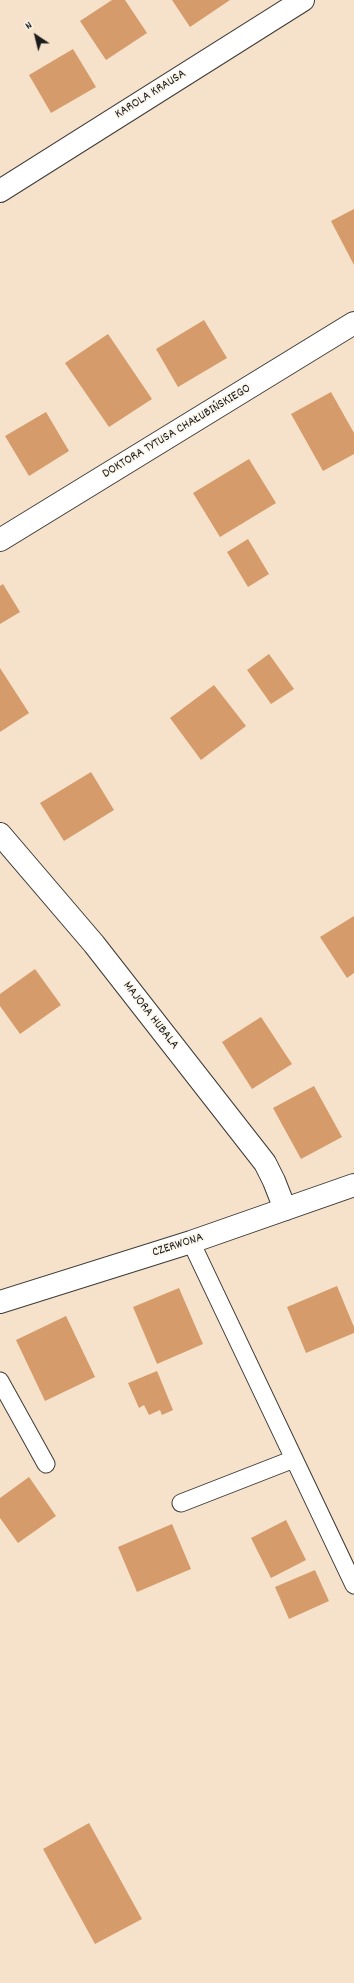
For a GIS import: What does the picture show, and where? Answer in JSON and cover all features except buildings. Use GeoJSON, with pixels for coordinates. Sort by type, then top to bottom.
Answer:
{"type":"FeatureCollection","features":[{"type":"Feature","properties":{"kind":"street","name":"KAROLA KRAUSA"},"geometry":{"type":"LineString","coordinates":[[0,190],[303,0]]}},
{"type":"Feature","properties":{"kind":"street","name":"DOKTORA TYTUSA CHAŁUBIŃSKIEGO"},"geometry":{"type":"LineString","coordinates":[[0,540],[354,323]]}},
{"type":"Feature","properties":{"kind":"street","name":"MAJORA HUBALA"},"geometry":{"type":"LineString","coordinates":[[0,834],[94,944],[265,1163],[274,1181],[284,1209]]}},
{"type":"Feature","properties":{"kind":"street","name":"CZERWONA"},"geometry":{"type":"LineString","coordinates":[[0,1302],[191,1242],[354,1185]]}},
{"type":"Feature","properties":{"kind":"lane"},"geometry":{"type":"LineString","coordinates":[[191,1242],[354,1585]]}},
{"type":"Feature","properties":{"kind":"lane"},"geometry":{"type":"LineString","coordinates":[[0,1381],[46,1464]]}},
{"type":"Feature","properties":{"kind":"lane"},"geometry":{"type":"LineString","coordinates":[[181,1503],[294,1459]]}}]}
